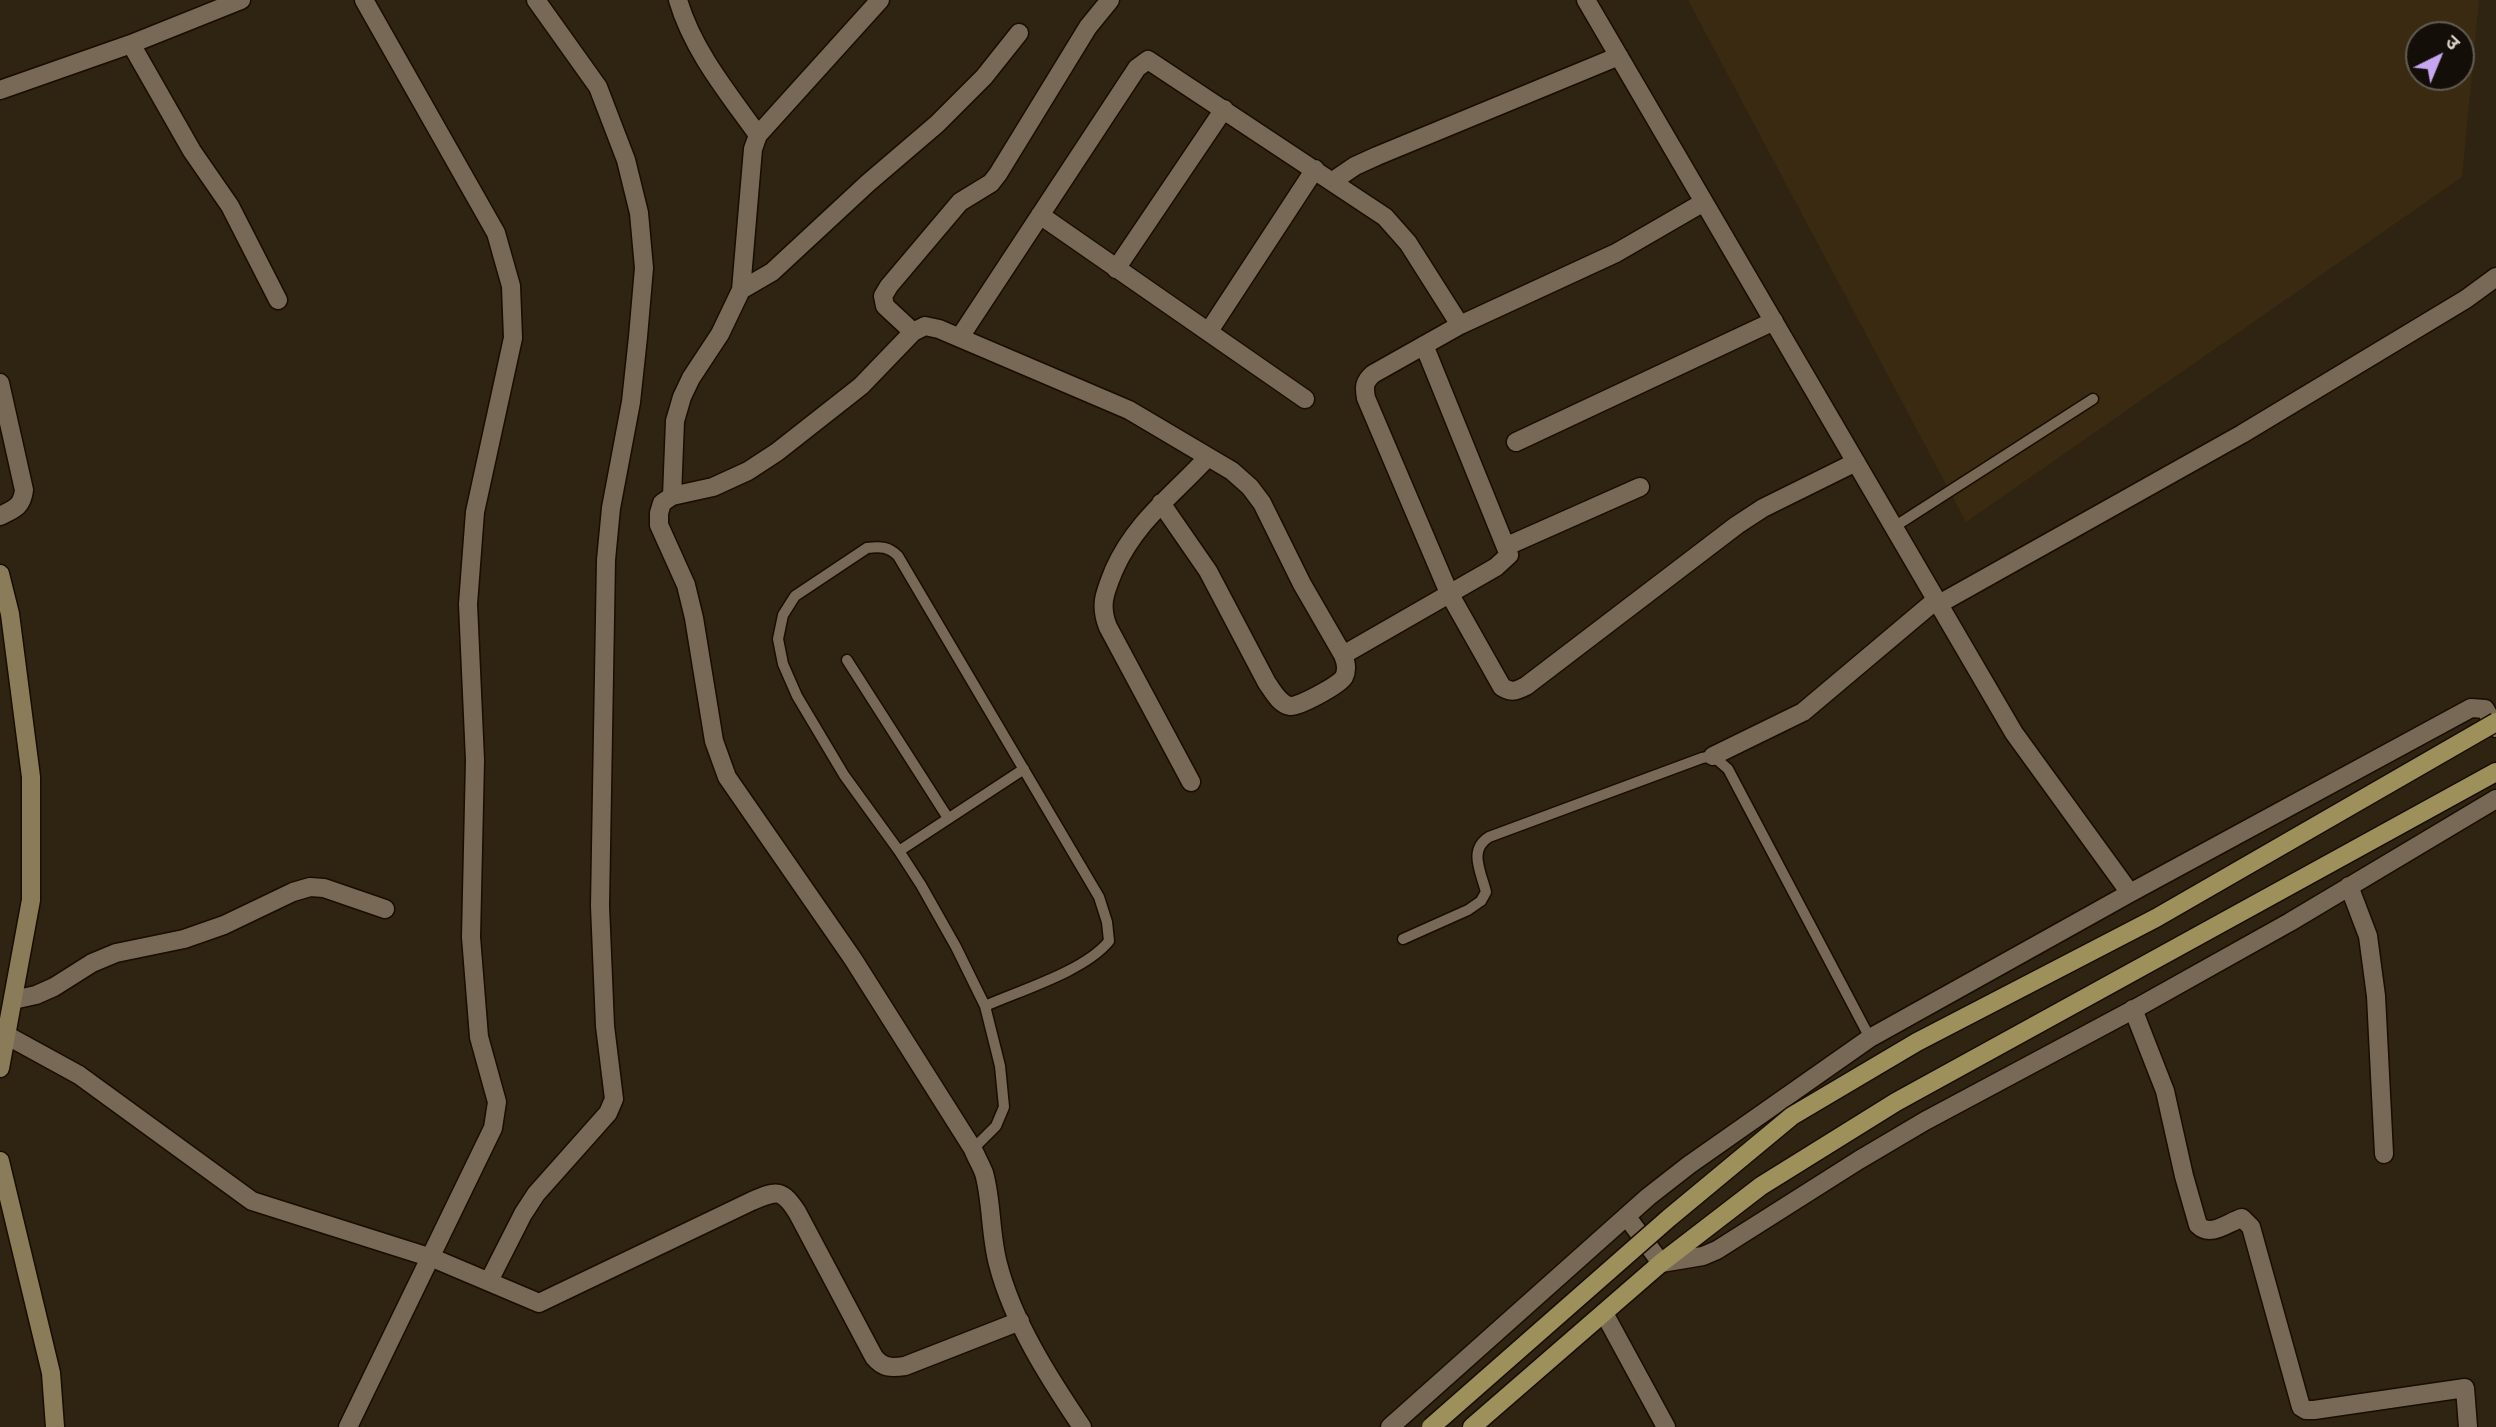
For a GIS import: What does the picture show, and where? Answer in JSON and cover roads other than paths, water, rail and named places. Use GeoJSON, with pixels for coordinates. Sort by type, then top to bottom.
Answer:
{"type":"FeatureCollection","features":[{"type":"Feature","properties":{"kind":"main road"},"geometry":{"type":"LineString","coordinates":[[1431,1427],[1669,1218],[1792,1115],[1917,1042],[2156,918],[2496,722]]}},
{"type":"Feature","properties":{"kind":"main road"},"geometry":{"type":"LineString","coordinates":[[1472,1427],[1661,1263],[1760,1186],[1896,1101],[2496,772]]}},
{"type":"Feature","properties":{"kind":"street"},"geometry":{"type":"LineString","coordinates":[[0,90],[131,44],[241,0]]}},
{"type":"Feature","properties":{"kind":"street"},"geometry":{"type":"LineString","coordinates":[[348,1427],[493,1128],[497,1102],[479,1037],[471,937],[475,760],[468,604],[475,512],[513,338],[511,286],[496,233],[364,0]]}},
{"type":"Feature","properties":{"kind":"street"},"geometry":{"type":"LineString","coordinates":[[485,1279],[536,1195],[608,1113],[614,1099],[605,1026],[600,906],[606,560],[611,508],[631,402],[644,268],[639,213],[612,118],[584,64],[536,0]]}},
{"type":"Feature","properties":{"kind":"street"},"geometry":{"type":"LineString","coordinates":[[678,0],[695,41],[758,135]]}},
{"type":"Feature","properties":{"kind":"street"},"geometry":{"type":"LineString","coordinates":[[672,496],[675,421],[682,397],[732,313],[741,290],[753,149],[758,135],[880,0]]}},
{"type":"Feature","properties":{"kind":"street"},"geometry":{"type":"LineString","coordinates":[[913,332],[885,306],[883,296],[960,202],[991,183],[998,174],[1088,27],[1110,0]]}},
{"type":"Feature","properties":{"kind":"street"},"geometry":{"type":"LineString","coordinates":[[1586,0],[2014,733],[2130,893]]}},
{"type":"Feature","properties":{"kind":"street"},"geometry":{"type":"LineString","coordinates":[[741,290],[772,272],[868,183],[937,124],[984,77],[1018,33]]}},
{"type":"Feature","properties":{"kind":"street"},"geometry":{"type":"LineString","coordinates":[[131,44],[192,151],[230,206],[278,300]]}},
{"type":"Feature","properties":{"kind":"street"},"geometry":{"type":"LineString","coordinates":[[1333,181],[1355,166],[1377,156],[1619,57]]}},
{"type":"Feature","properties":{"kind":"street"},"geometry":{"type":"LineString","coordinates":[[960,337],[1143,62],[1148,60],[1333,181],[1394,226],[1408,243],[1460,325]]}},
{"type":"Feature","properties":{"kind":"street"},"geometry":{"type":"LineString","coordinates":[[1116,269],[1224,109]]}},
{"type":"Feature","properties":{"kind":"street"},"geometry":{"type":"LineString","coordinates":[[1209,331],[1315,169]]}},
{"type":"Feature","properties":{"kind":"street"},"geometry":{"type":"LineString","coordinates":[[1704,202],[1616,253],[1460,325],[1366,380],[1364,387],[1449,593],[1502,687],[1517,691],[1737,525],[1772,503],[1856,462]]}},
{"type":"Feature","properties":{"kind":"street"},"geometry":{"type":"LineString","coordinates":[[1040,215],[1305,399]]}},
{"type":"Feature","properties":{"kind":"street"},"geometry":{"type":"LineString","coordinates":[[1939,604],[2242,434],[2466,299],[2496,277]]}},
{"type":"Feature","properties":{"kind":"street"},"geometry":{"type":"LineString","coordinates":[[1516,442],[1774,321]]}},
{"type":"Feature","properties":{"kind":"street"},"geometry":{"type":"LineString","coordinates":[[1082,1427],[1058,1391],[1020,1321],[999,1267],[990,1230],[984,1173],[973,1149],[853,959],[727,777],[714,741],[686,585],[659,525],[659,513],[662,503],[672,496],[713,487],[748,471],[777,452],[861,386],[913,332],[925,326],[939,329],[1129,410],[1232,471],[1250,487],[1262,503],[1302,584],[1343,655],[1347,665],[1344,676],[1337,684],[1298,705],[1289,706],[1278,699],[1208,571],[1161,503]]}},
{"type":"Feature","properties":{"kind":"street"},"geometry":{"type":"LineString","coordinates":[[1343,655],[1504,561],[1509,555],[1424,345]]}},
{"type":"Feature","properties":{"kind":"street"},"geometry":{"type":"LineString","coordinates":[[0,383],[24,490],[23,500],[16,508],[0,516]]}},
{"type":"Feature","properties":{"kind":"street"},"geometry":{"type":"LineString","coordinates":[[1191,782],[1108,627],[1102,603],[1117,563],[1131,538],[1161,503],[1208,457]]}},
{"type":"Feature","properties":{"kind":"street"},"geometry":{"type":"LineString","coordinates":[[1507,546],[1640,487]]}},
{"type":"Feature","properties":{"kind":"street"},"geometry":{"type":"LineString","coordinates":[[0,574],[10,614],[31,777],[31,900],[13,1000],[3,1034],[1,1060]]}},
{"type":"Feature","properties":{"kind":"street"},"geometry":{"type":"LineString","coordinates":[[1713,756],[1803,712],[1936,600],[1939,604]]}},
{"type":"Feature","properties":{"kind":"street"},"geometry":{"type":"LineString","coordinates":[[1390,1427],[1689,1165],[1870,1038],[2471,708],[2484,709],[2496,729]]}},
{"type":"Feature","properties":{"kind":"street"},"geometry":{"type":"LineString","coordinates":[[1627,1217],[1661,1263],[1703,1256],[1717,1250],[1925,1121],[2133,1009],[2496,799]]}},
{"type":"Feature","properties":{"kind":"street"},"geometry":{"type":"LineString","coordinates":[[2349,886],[2368,936],[2376,996],[2384,1154]]}},
{"type":"Feature","properties":{"kind":"street"},"geometry":{"type":"LineString","coordinates":[[13,1000],[36,995],[54,987],[92,963],[116,953],[184,939],[224,925],[293,892],[310,887],[324,888],[385,909]]}},
{"type":"Feature","properties":{"kind":"street"},"geometry":{"type":"LineString","coordinates":[[2133,1009],[2165,1091],[2183,1176],[2198,1225],[2209,1231],[2242,1217],[2251,1227],[2301,1407],[2314,1410],[2465,1388],[2468,1427]]}},
{"type":"Feature","properties":{"kind":"street"},"geometry":{"type":"LineString","coordinates":[[3,1034],[79,1075],[252,1201],[432,1258],[539,1303],[770,1192],[779,1192],[788,1198],[797,1212],[881,1366],[905,1366],[1020,1321]]}},
{"type":"Feature","properties":{"kind":"street"},"geometry":{"type":"LineString","coordinates":[[0,1161],[51,1373],[55,1427]]}},
{"type":"Feature","properties":{"kind":"street"},"geometry":{"type":"LineString","coordinates":[[1604,1313],[1666,1427]]}},
{"type":"Feature","properties":{"kind":"lane"},"geometry":{"type":"LineString","coordinates":[[1894,527],[2093,399]]}},
{"type":"Feature","properties":{"kind":"lane"},"geometry":{"type":"LineString","coordinates":[[973,1149],[996,1126],[1004,1107],[1000,1066],[985,1006],[956,947],[899,851],[844,775],[797,696],[783,664],[778,639],[783,615],[795,596],[867,548],[879,546],[891,549],[898,556],[1099,897],[1107,922],[1109,941],[1099,953],[1083,963],[985,1006]]}},
{"type":"Feature","properties":{"kind":"lane"},"geometry":{"type":"LineString","coordinates":[[847,660],[948,818]]}},
{"type":"Feature","properties":{"kind":"lane"},"geometry":{"type":"LineString","coordinates":[[1403,939],[1468,910],[1481,901],[1486,891],[1477,858],[1480,842],[1713,756],[1728,769],[1870,1038]]}},
{"type":"Feature","properties":{"kind":"lane"},"geometry":{"type":"LineString","coordinates":[[899,851],[1024,769]]}}]}
